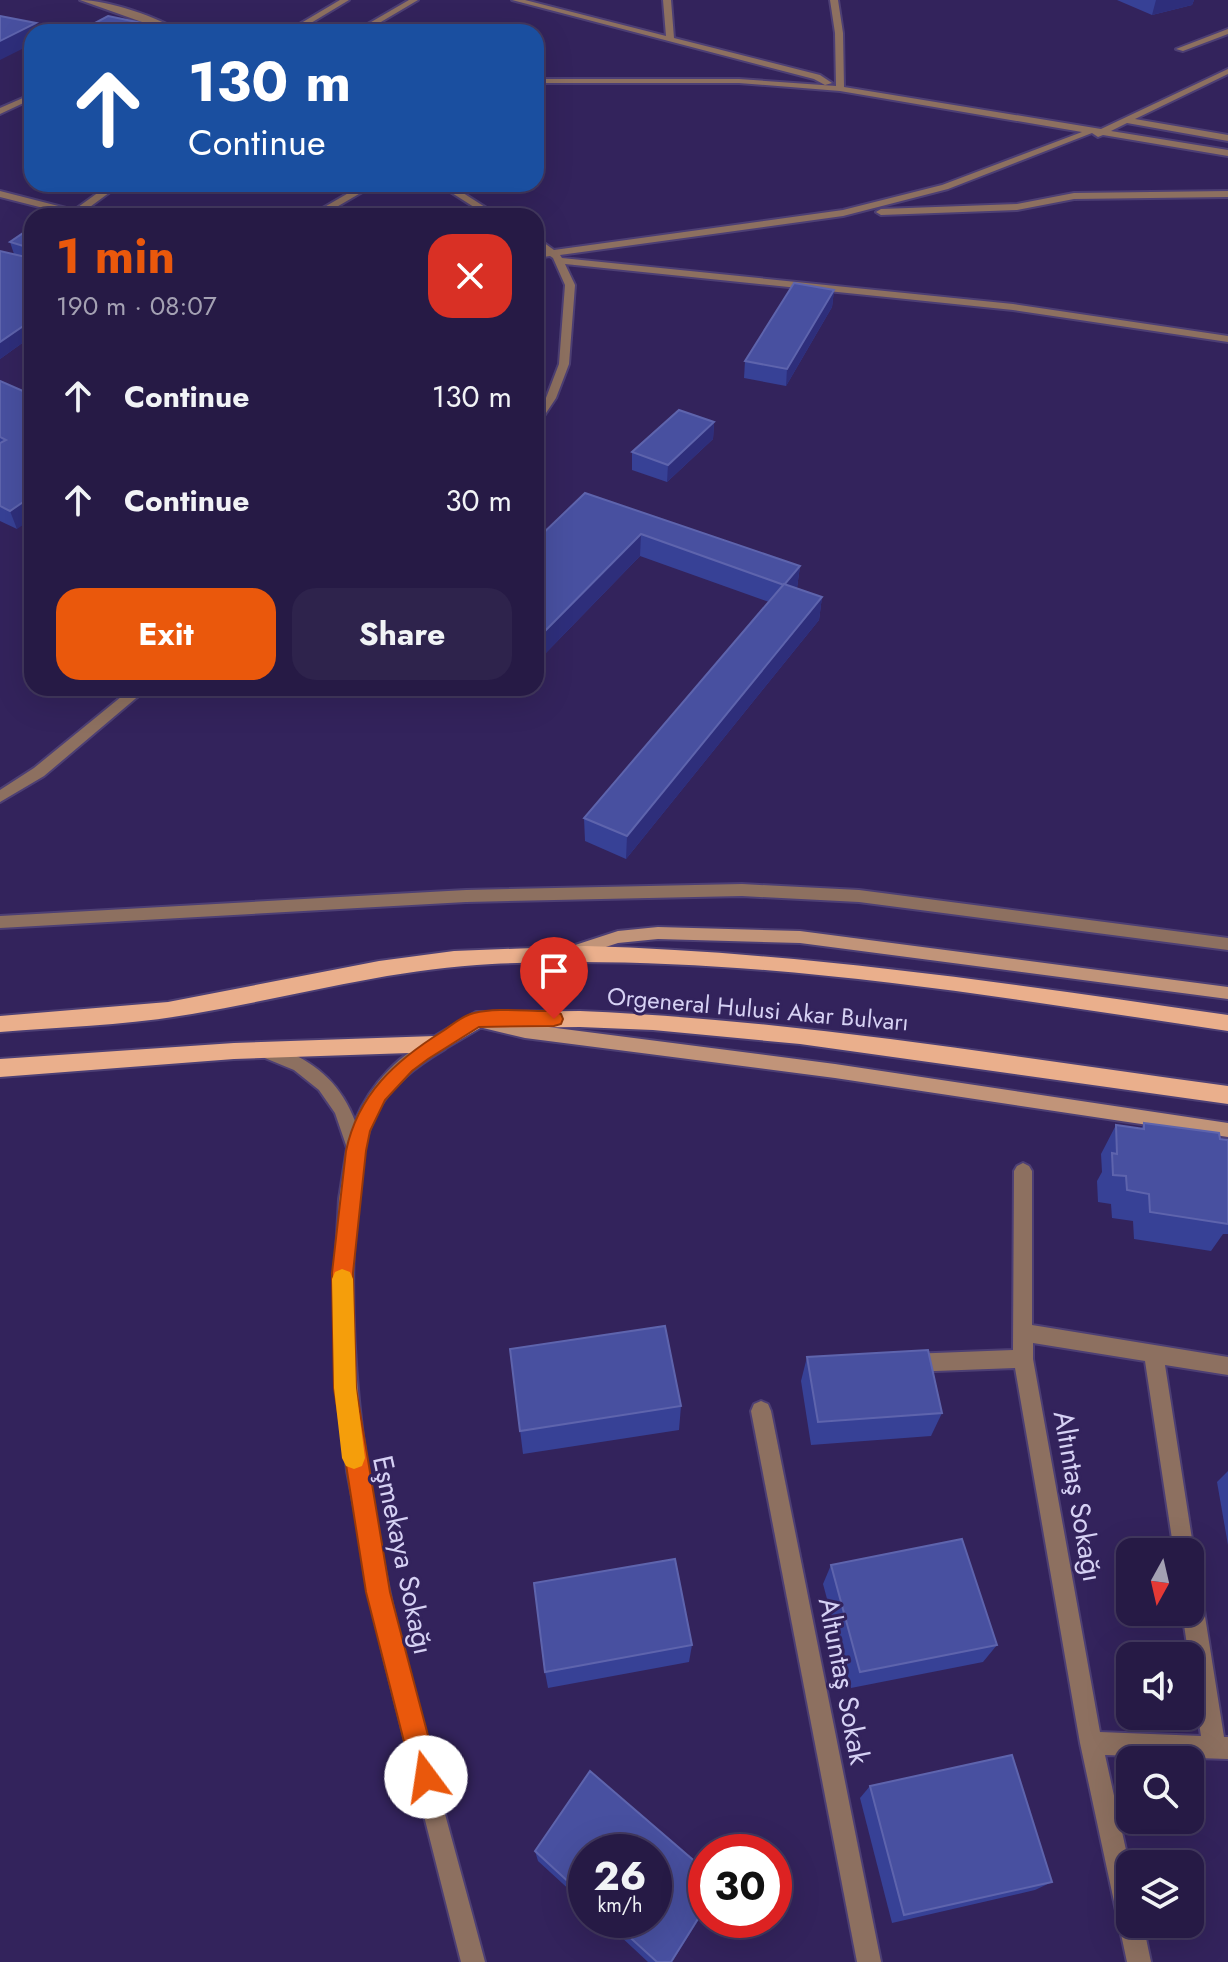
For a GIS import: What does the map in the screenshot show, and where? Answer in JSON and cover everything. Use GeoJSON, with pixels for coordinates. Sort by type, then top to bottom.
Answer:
{"type":"FeatureCollection","features":[{"type":"Feature","properties":{"kind":"main road","name":"Orgeneral Hulusi Akar Bulvarı"},"geometry":{"type":"LineString","coordinates":[[0,1024],[188,1007],[420,961],[565,954],[701,957],[797,965],[912,977],[1228,1023]]}},
{"type":"Feature","properties":{"kind":"main road","name":"Orgeneral Hulusi Akar Bulvarı"},"geometry":{"type":"LineString","coordinates":[[476,1020],[595,1019],[726,1028],[935,1053],[1228,1095]]}},
{"type":"Feature","properties":{"kind":"main road"},"geometry":{"type":"LineString","coordinates":[[0,1068],[262,1050],[439,1044],[476,1020]]}},
{"type":"Feature","properties":{"kind":"street"},"geometry":{"type":"LineString","coordinates":[[84,0],[157,24]]}},
{"type":"Feature","properties":{"kind":"street"},"geometry":{"type":"LineString","coordinates":[[304,24],[345,0]]}},
{"type":"Feature","properties":{"kind":"street"},"geometry":{"type":"LineString","coordinates":[[372,24],[414,0]]}},
{"type":"Feature","properties":{"kind":"street"},"geometry":{"type":"LineString","coordinates":[[516,0],[817,77],[840,89]]}},
{"type":"Feature","properties":{"kind":"street"},"geometry":{"type":"LineString","coordinates":[[667,0],[670,39]]}},
{"type":"Feature","properties":{"kind":"street"},"geometry":{"type":"LineString","coordinates":[[834,0],[839,33],[840,89]]}},
{"type":"Feature","properties":{"kind":"street"},"geometry":{"type":"LineString","coordinates":[[1180,49],[1228,31]]}},
{"type":"Feature","properties":{"kind":"street"},"geometry":{"type":"LineString","coordinates":[[556,257],[843,213],[945,187],[1094,133],[1228,71]]}},
{"type":"Feature","properties":{"kind":"street"},"geometry":{"type":"LineString","coordinates":[[544,81],[739,81],[840,89],[1228,153]]}},
{"type":"Feature","properties":{"kind":"street"},"geometry":{"type":"LineString","coordinates":[[0,111],[24,100]]}},
{"type":"Feature","properties":{"kind":"street"},"geometry":{"type":"LineString","coordinates":[[1125,120],[1228,138]]}},
{"type":"Feature","properties":{"kind":"street"},"geometry":{"type":"LineString","coordinates":[[82,208],[105,192]]}},
{"type":"Feature","properties":{"kind":"street"},"geometry":{"type":"LineString","coordinates":[[328,208],[357,192]]}},
{"type":"Feature","properties":{"kind":"street"},"geometry":{"type":"LineString","coordinates":[[456,192],[481,208]]}},
{"type":"Feature","properties":{"kind":"street"},"geometry":{"type":"LineString","coordinates":[[0,194],[55,208]]}},
{"type":"Feature","properties":{"kind":"street"},"geometry":{"type":"LineString","coordinates":[[843,213],[1017,207],[1074,196],[1228,194]]}},
{"type":"Feature","properties":{"kind":"street"},"geometry":{"type":"LineString","coordinates":[[544,247],[556,257],[570,285],[567,348],[559,380],[544,406]]}},
{"type":"Feature","properties":{"kind":"street"},"geometry":{"type":"LineString","coordinates":[[544,256],[861,294],[1000,306],[1228,339]]}},
{"type":"Feature","properties":{"kind":"street"},"geometry":{"type":"LineString","coordinates":[[0,797],[39,772],[131,696]]}},
{"type":"Feature","properties":{"kind":"street"},"geometry":{"type":"LineString","coordinates":[[0,922],[363,900],[742,890],[859,896],[1228,944]]}},
{"type":"Feature","properties":{"kind":"street"},"geometry":{"type":"LineString","coordinates":[[565,954],[618,937],[658,933],[770,935],[882,946],[1228,993]]}},
{"type":"Feature","properties":{"kind":"street"},"geometry":{"type":"LineString","coordinates":[[476,1020],[525,1031],[851,1074],[1228,1130]]}},
{"type":"Feature","properties":{"kind":"street"},"geometry":{"type":"LineString","coordinates":[[356,1151],[360,1131],[378,1094],[405,1066],[439,1044]]}},
{"type":"Feature","properties":{"kind":"street"},"geometry":{"type":"LineString","coordinates":[[262,1050],[304,1067],[326,1086],[348,1121],[356,1151]]}},
{"type":"Feature","properties":{"kind":"street","name":"Eşmekaya Sokağı"},"geometry":{"type":"LineString","coordinates":[[356,1151],[342,1273],[343,1352],[351,1438],[378,1592],[473,1962]]}},
{"type":"Feature","properties":{"kind":"street","name":"Altıntaş Sokağı"},"geometry":{"type":"LineString","coordinates":[[1023,1171],[1023,1359],[1091,1743],[1116,1858]]}},
{"type":"Feature","properties":{"kind":"street"},"geometry":{"type":"LineString","coordinates":[[1023,1332],[1228,1366]]}},
{"type":"Feature","properties":{"kind":"street"},"geometry":{"type":"LineString","coordinates":[[1154,1354],[1182,1538]]}},
{"type":"Feature","properties":{"kind":"street"},"geometry":{"type":"LineString","coordinates":[[886,1364],[1023,1359]]}},
{"type":"Feature","properties":{"kind":"street","name":"Altuntaş Sokak"},"geometry":{"type":"LineString","coordinates":[[761,1411],[869,1962]]}},
{"type":"Feature","properties":{"kind":"street"},"geometry":{"type":"LineString","coordinates":[[1091,1743],[1221,1748],[1197,1626]]}},
{"type":"Feature","properties":{"kind":"street","name":"Altıntaş Sokağı"},"geometry":{"type":"LineString","coordinates":[[1133,1938],[1139,1962]]}},
{"type":"Feature","properties":{"kind":"building"},"geometry":{"type":"Polygon","coordinates":[[[0,16],[36,23],[24,24],[24,29],[0,41],[0,16]]]}},
{"type":"Feature","properties":{"kind":"building"},"geometry":{"type":"Polygon","coordinates":[[[108,16],[146,24],[93,24],[108,16]]]}},
{"type":"Feature","properties":{"kind":"building"},"geometry":{"type":"Polygon","coordinates":[[[24,232],[24,246],[10,242],[24,232]]]}},
{"type":"Feature","properties":{"kind":"building"},"geometry":{"type":"Polygon","coordinates":[[[0,251],[24,257],[24,326],[0,342],[0,251]]]}},
{"type":"Feature","properties":{"kind":"building"},"geometry":{"type":"Polygon","coordinates":[[[794,283],[834,290],[787,369],[745,361],[794,283]]]}},
{"type":"Feature","properties":{"kind":"building"},"geometry":{"type":"Polygon","coordinates":[[[0,381],[24,392],[24,501],[10,511],[0,506],[0,443],[6,440],[0,437],[0,381]]]}},
{"type":"Feature","properties":{"kind":"building"},"geometry":{"type":"Polygon","coordinates":[[[679,410],[714,422],[668,465],[632,452],[679,410]]]}},
{"type":"Feature","properties":{"kind":"building"},"geometry":{"type":"Polygon","coordinates":[[[585,493],[800,566],[784,585],[641,534],[544,632],[544,532],[585,493]]]}},
{"type":"Feature","properties":{"kind":"building"},"geometry":{"type":"Polygon","coordinates":[[[784,584],[822,597],[627,836],[584,818],[784,584]]]}},
{"type":"Feature","properties":{"kind":"building"},"geometry":{"type":"Polygon","coordinates":[[[1144,1123],[1219,1133],[1220,1139],[1228,1140],[1228,1224],[1150,1212],[1149,1194],[1127,1190],[1126,1176],[1113,1175],[1112,1153],[1117,1154],[1116,1125],[1144,1129],[1144,1123]]]}},
{"type":"Feature","properties":{"kind":"building"},"geometry":{"type":"Polygon","coordinates":[[[665,1326],[681,1406],[520,1431],[510,1349],[665,1326]]]}},
{"type":"Feature","properties":{"kind":"building"},"geometry":{"type":"Polygon","coordinates":[[[928,1350],[942,1413],[818,1422],[807,1357],[928,1350]]]}},
{"type":"Feature","properties":{"kind":"building"},"geometry":{"type":"Polygon","coordinates":[[[962,1539],[997,1645],[860,1672],[831,1565],[962,1539]]]}},
{"type":"Feature","properties":{"kind":"building"},"geometry":{"type":"Polygon","coordinates":[[[675,1559],[692,1645],[545,1672],[534,1583],[675,1559]]]}},
{"type":"Feature","properties":{"kind":"building"},"geometry":{"type":"Polygon","coordinates":[[[1012,1755],[1052,1882],[904,1915],[870,1786],[1012,1755]]]}},
{"type":"Feature","properties":{"kind":"building"},"geometry":{"type":"Polygon","coordinates":[[[590,1771],[663,1834],[568,1834],[568,1881],[535,1851],[590,1771]]]}},
{"type":"Feature","properties":{"kind":"building"},"geometry":{"type":"Polygon","coordinates":[[[672,1842],[688,1855],[688,1935],[671,1962],[657,1962],[631,1938],[672,1938],[672,1842]]]}},
{"type":"Feature","properties":{"kind":"slow traffic"},"geometry":{"type":"LineString","coordinates":[[342,1279],[345,1388],[354,1458]]}},
{"type":"Feature","properties":{"kind":"route"},"geometry":{"type":"LineString","coordinates":[[426,1777],[378,1592],[345,1388],[342,1273],[356,1151],[360,1131],[378,1094],[421,1054],[476,1020],[554,1019]]}}]}
